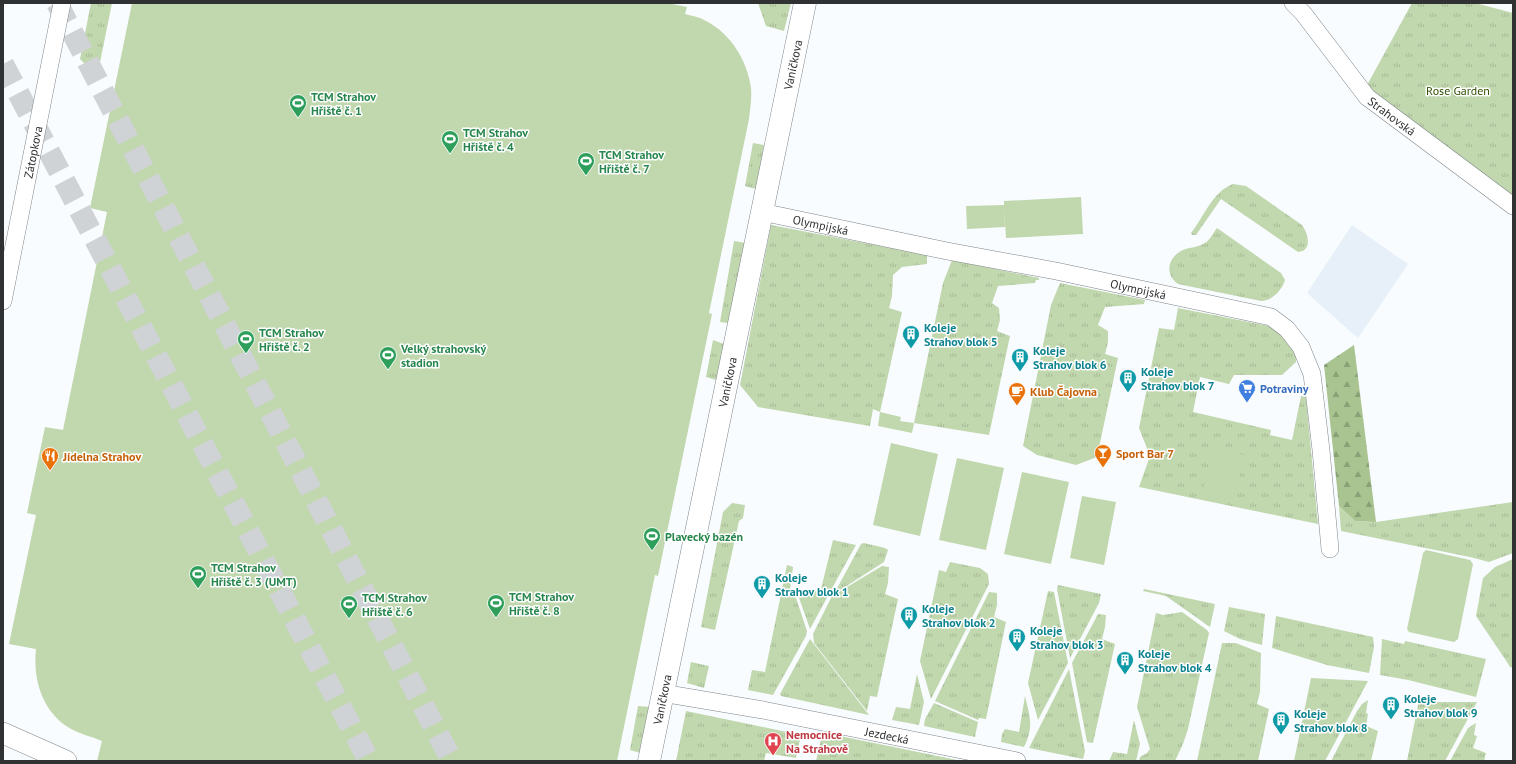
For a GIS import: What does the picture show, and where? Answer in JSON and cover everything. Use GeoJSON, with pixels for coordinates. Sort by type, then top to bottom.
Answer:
{"type":"FeatureCollection","features":[{"type":"Feature","properties":{"kind":"main road","name":"Vaníčkova"},"geometry":{"type":"LineString","coordinates":[[649,761],[805,3]]}},
{"type":"Feature","properties":{"kind":"street","name":"Zátopkova"},"geometry":{"type":"LineString","coordinates":[[3,300],[62,3]]}},
{"type":"Feature","properties":{"kind":"street","name":"Strahovská"},"geometry":{"type":"LineString","coordinates":[[1293,3],[1303,13],[1366,97],[1513,206]]}},
{"type":"Feature","properties":{"kind":"street","name":"Olympijská"},"geometry":{"type":"LineString","coordinates":[[762,212],[947,251],[1056,271],[1271,317],[1287,329],[1301,347],[1312,374],[1330,549]]}},
{"type":"Feature","properties":{"kind":"street","name":"Jezdecká"},"geometry":{"type":"LineString","coordinates":[[662,693],[763,710],[1017,761]]}},
{"type":"Feature","properties":{"kind":"street"},"geometry":{"type":"LineString","coordinates":[[3,733],[66,761]]}},
{"type":"Feature","properties":{"kind":"shaded area"},"geometry":{"type":"Polygon","coordinates":[[[1352,225],[1408,264],[1358,338],[1307,293],[1352,225]]]}},
{"type":"Feature","properties":{"kind":"green space"},"geometry":{"type":"Polygon","coordinates":[[[91,3],[112,3],[97,77],[80,59],[91,3]]]}},
{"type":"Feature","properties":{"kind":"green space","name":"Velký strahovský stadion"},"geometry":{"type":"Polygon","coordinates":[[[132,3],[667,3],[687,7],[685,14],[701,18],[715,26],[730,41],[742,58],[751,88],[749,119],[709,313],[712,314],[658,576],[655,575],[617,761],[97,761],[102,741],[69,728],[57,719],[50,710],[40,692],[36,671],[36,649],[9,644],[36,515],[27,513],[45,427],[63,430],[107,212],[90,208],[132,3]]]}},
{"type":"Feature","properties":{"kind":"green space"},"geometry":{"type":"Polygon","coordinates":[[[758,3],[791,3],[784,31],[766,26],[758,3]]]}},
{"type":"Feature","properties":{"kind":"green space","name":"Rose Garden"},"geometry":{"type":"Polygon","coordinates":[[[1412,3],[1475,3],[1513,13],[1513,201],[1366,87],[1412,3]]]}},
{"type":"Feature","properties":{"kind":"green space"},"geometry":{"type":"Polygon","coordinates":[[[753,143],[764,145],[756,189],[745,186],[753,143]]]}},
{"type":"Feature","properties":{"kind":"green space"},"geometry":{"type":"Polygon","coordinates":[[[1233,184],[1246,186],[1302,225],[1306,232],[1308,241],[1306,248],[1303,251],[1298,252],[1221,199],[1196,235],[1192,235],[1191,233],[1214,199],[1219,193],[1233,184]]]}},
{"type":"Feature","properties":{"kind":"green space"},"geometry":{"type":"Polygon","coordinates":[[[1081,197],[1083,234],[1006,238],[1004,208],[1005,227],[967,229],[966,206],[1004,205],[1004,201],[1081,197]]]}},
{"type":"Feature","properties":{"kind":"green space"},"geometry":{"type":"Polygon","coordinates":[[[771,225],[927,255],[927,264],[902,267],[893,275],[892,296],[889,308],[902,312],[880,412],[873,409],[870,426],[758,407],[740,385],[771,225]]]}},
{"type":"Feature","properties":{"kind":"green space"},"geometry":{"type":"Polygon","coordinates":[[[1217,228],[1281,273],[1285,280],[1282,288],[1273,297],[1265,301],[1261,301],[1178,284],[1174,280],[1171,276],[1169,267],[1176,254],[1207,242],[1217,228]]]}},
{"type":"Feature","properties":{"kind":"green space"},"geometry":{"type":"Polygon","coordinates":[[[734,241],[746,243],[728,323],[720,322],[734,241]]]}},
{"type":"Feature","properties":{"kind":"green space"},"geometry":{"type":"Polygon","coordinates":[[[952,260],[1039,278],[1039,280],[1036,280],[1035,283],[998,286],[992,303],[999,308],[1000,320],[997,331],[1010,336],[989,435],[914,423],[943,283],[952,260]]]}},
{"type":"Feature","properties":{"kind":"green space"},"geometry":{"type":"Polygon","coordinates":[[[1060,283],[1145,300],[1144,304],[1105,307],[1098,325],[1108,331],[1108,342],[1105,354],[1118,358],[1097,457],[1076,465],[1037,455],[1023,446],[1051,305],[1060,283]]]}},
{"type":"Feature","properties":{"kind":"green space"},"geometry":{"type":"Polygon","coordinates":[[[1178,308],[1269,326],[1286,338],[1296,355],[1296,362],[1282,375],[1234,375],[1229,384],[1200,377],[1193,412],[1271,430],[1270,435],[1292,440],[1301,396],[1306,397],[1318,524],[1139,487],[1150,456],[1139,428],[1159,328],[1174,330],[1178,308]]]}},
{"type":"Feature","properties":{"kind":"green space"},"geometry":{"type":"Polygon","coordinates":[[[713,340],[724,344],[716,380],[706,377],[713,340]]]}},
{"type":"Feature","properties":{"kind":"green space"},"geometry":{"type":"Polygon","coordinates":[[[1354,345],[1376,522],[1355,521],[1339,506],[1324,365],[1354,345]]]}},
{"type":"Feature","properties":{"kind":"green space"},"geometry":{"type":"Polygon","coordinates":[[[880,412],[901,417],[900,421],[914,423],[912,433],[878,426],[880,412]]]}},
{"type":"Feature","properties":{"kind":"green space"},"geometry":{"type":"Polygon","coordinates":[[[891,443],[938,454],[920,536],[873,525],[891,443]]]}},
{"type":"Feature","properties":{"kind":"green space"},"geometry":{"type":"Polygon","coordinates":[[[1212,449],[1244,455],[1234,503],[1202,496],[1212,449]]]}},
{"type":"Feature","properties":{"kind":"green space"},"geometry":{"type":"Polygon","coordinates":[[[957,458],[1004,468],[986,550],[939,540],[957,458]]]}},
{"type":"Feature","properties":{"kind":"green space"},"geometry":{"type":"Polygon","coordinates":[[[1022,472],[1069,482],[1051,564],[1004,554],[1022,472]]]}},
{"type":"Feature","properties":{"kind":"green space"},"geometry":{"type":"Polygon","coordinates":[[[1082,496],[1116,502],[1104,565],[1070,558],[1082,496]]]}},
{"type":"Feature","properties":{"kind":"green space"},"geometry":{"type":"Polygon","coordinates":[[[1513,502],[1513,553],[1489,562],[1341,531],[1339,506],[1355,521],[1376,522],[1513,502]]]}},
{"type":"Feature","properties":{"kind":"green space"},"geometry":{"type":"Polygon","coordinates":[[[732,503],[745,505],[743,518],[739,521],[715,630],[701,627],[723,512],[732,503]]]}},
{"type":"Feature","properties":{"kind":"green space"},"geometry":{"type":"Polygon","coordinates":[[[833,540],[856,545],[831,590],[821,589],[833,540]]]}},
{"type":"Feature","properties":{"kind":"green space"},"geometry":{"type":"Polygon","coordinates":[[[864,543],[888,550],[884,562],[834,594],[861,544],[864,543]]]}},
{"type":"Feature","properties":{"kind":"green space"},"geometry":{"type":"Polygon","coordinates":[[[1426,550],[1470,560],[1473,564],[1458,639],[1454,642],[1409,632],[1407,629],[1423,553],[1426,550]]]}},
{"type":"Feature","properties":{"kind":"green space"},"geometry":{"type":"Polygon","coordinates":[[[1513,559],[1513,668],[1510,667],[1476,616],[1483,578],[1495,567],[1513,559]]]}},
{"type":"Feature","properties":{"kind":"green space"},"geometry":{"type":"Polygon","coordinates":[[[950,562],[980,568],[988,574],[989,584],[931,699],[920,661],[939,570],[946,572],[950,562]]]}},
{"type":"Feature","properties":{"kind":"green space"},"geometry":{"type":"Polygon","coordinates":[[[787,565],[793,567],[790,590],[794,592],[807,631],[806,636],[773,695],[748,690],[752,670],[765,672],[787,565]]]}},
{"type":"Feature","properties":{"kind":"green space"},"geometry":{"type":"Polygon","coordinates":[[[882,566],[889,567],[888,583],[885,594],[898,599],[877,697],[870,696],[867,711],[814,643],[813,634],[832,596],[882,566]]]}},
{"type":"Feature","properties":{"kind":"green space"},"geometry":{"type":"Polygon","coordinates":[[[1058,585],[1101,594],[1099,603],[1070,658],[1057,589],[1058,585]]]}},
{"type":"Feature","properties":{"kind":"green space"},"geometry":{"type":"Polygon","coordinates":[[[1144,589],[1215,604],[1210,627],[1166,596],[1143,591],[1144,589]]]}},
{"type":"Feature","properties":{"kind":"green space"},"geometry":{"type":"Polygon","coordinates":[[[798,590],[828,592],[829,594],[810,629],[797,592],[798,590]]]}},
{"type":"Feature","properties":{"kind":"green space"},"geometry":{"type":"Polygon","coordinates":[[[1048,591],[1054,592],[1068,663],[1038,720],[1028,683],[1048,591]]]}},
{"type":"Feature","properties":{"kind":"green space"},"geometry":{"type":"Polygon","coordinates":[[[989,592],[997,593],[997,605],[994,617],[1006,622],[986,719],[979,718],[978,720],[935,701],[989,592]]]}},
{"type":"Feature","properties":{"kind":"green space"},"geometry":{"type":"Polygon","coordinates":[[[1229,607],[1265,614],[1262,645],[1240,639],[1224,631],[1229,607]]]}},
{"type":"Feature","properties":{"kind":"green space"},"geometry":{"type":"Polygon","coordinates":[[[1182,612],[1209,633],[1188,729],[1175,761],[1139,761],[1140,757],[1147,753],[1150,749],[1137,707],[1156,613],[1163,615],[1182,612]]]}},
{"type":"Feature","properties":{"kind":"green space"},"geometry":{"type":"Polygon","coordinates":[[[1098,614],[1106,615],[1102,639],[1115,644],[1093,743],[1087,742],[1072,663],[1098,614]]]}},
{"type":"Feature","properties":{"kind":"green space"},"geometry":{"type":"Polygon","coordinates":[[[1276,616],[1373,637],[1374,647],[1369,673],[1327,665],[1272,648],[1276,616]]]}},
{"type":"Feature","properties":{"kind":"green space"},"geometry":{"type":"Polygon","coordinates":[[[810,639],[869,715],[781,696],[780,694],[810,639]]]}},
{"type":"Feature","properties":{"kind":"green space"},"geometry":{"type":"Polygon","coordinates":[[[1382,639],[1404,644],[1405,641],[1486,659],[1476,697],[1408,680],[1380,675],[1382,639]]]}},
{"type":"Feature","properties":{"kind":"green space"},"geometry":{"type":"Polygon","coordinates":[[[1222,643],[1236,643],[1261,653],[1260,692],[1257,704],[1269,709],[1258,761],[1197,761],[1222,643]]]}},
{"type":"Feature","properties":{"kind":"green space"},"geometry":{"type":"Polygon","coordinates":[[[691,662],[709,666],[704,688],[687,683],[691,662]]]}},
{"type":"Feature","properties":{"kind":"green space"},"geometry":{"type":"Polygon","coordinates":[[[1069,669],[1085,751],[1083,759],[1029,748],[1069,669]]]}},
{"type":"Feature","properties":{"kind":"green space"},"geometry":{"type":"Polygon","coordinates":[[[917,674],[924,702],[919,725],[892,720],[896,707],[910,709],[917,674]]]}},
{"type":"Feature","properties":{"kind":"green space"},"geometry":{"type":"Polygon","coordinates":[[[1311,678],[1368,681],[1325,761],[1294,761],[1311,678]]]}},
{"type":"Feature","properties":{"kind":"green space"},"geometry":{"type":"Polygon","coordinates":[[[1025,696],[1030,716],[1030,728],[1024,747],[1001,742],[1002,734],[1005,729],[1019,732],[1025,696]]]}},
{"type":"Feature","properties":{"kind":"green space"},"geometry":{"type":"Polygon","coordinates":[[[1368,700],[1366,726],[1378,731],[1371,761],[1331,761],[1357,711],[1362,704],[1368,700]]]}},
{"type":"Feature","properties":{"kind":"green space"},"geometry":{"type":"Polygon","coordinates":[[[1419,700],[1426,702],[1477,702],[1445,761],[1407,761],[1419,700]]]}},
{"type":"Feature","properties":{"kind":"green space"},"geometry":{"type":"Polygon","coordinates":[[[934,703],[978,722],[975,737],[924,726],[925,719],[934,703]]]}},
{"type":"Feature","properties":{"kind":"green space"},"geometry":{"type":"Polygon","coordinates":[[[638,706],[650,707],[640,753],[630,750],[638,706]]]}},
{"type":"Feature","properties":{"kind":"green space"},"geometry":{"type":"Polygon","coordinates":[[[686,711],[801,735],[796,758],[766,753],[764,761],[676,761],[686,711]]]}},
{"type":"Feature","properties":{"kind":"green space"},"geometry":{"type":"Polygon","coordinates":[[[1134,720],[1140,744],[1136,761],[1109,761],[1113,752],[1127,754],[1134,720]]]}},
{"type":"Feature","properties":{"kind":"green space"},"geometry":{"type":"Polygon","coordinates":[[[1476,723],[1474,735],[1477,736],[1473,748],[1486,753],[1484,761],[1450,761],[1468,728],[1476,723]]]}},
{"type":"Feature","properties":{"kind":"green space"},"geometry":{"type":"Polygon","coordinates":[[[826,734],[962,761],[816,761],[821,739],[826,734]]]}},
{"type":"Feature","properties":{"kind":"tunnel"},"geometry":{"type":"LineString","coordinates":[[57,3],[452,761]]}},
{"type":"Feature","properties":{"kind":"tunnel"},"geometry":{"type":"LineString","coordinates":[[3,64],[369,761]]}},
{"type":"Feature","properties":{"kind":"place","name":"TCM Strahov Hřiště č. 1"},"geometry":{"type":"Point","coordinates":[298,118]}},
{"type":"Feature","properties":{"kind":"place","name":"TCM Strahov Hřiště č. 4"},"geometry":{"type":"Point","coordinates":[450,154]}},
{"type":"Feature","properties":{"kind":"place","name":"TCM Strahov Hřiště č. 7"},"geometry":{"type":"Point","coordinates":[586,176]}},
{"type":"Feature","properties":{"kind":"place","name":"Koleje Strahov blok 5"},"geometry":{"type":"Point","coordinates":[911,349]}},
{"type":"Feature","properties":{"kind":"place","name":"TCM Strahov Hřiště č. 2"},"geometry":{"type":"Point","coordinates":[246,354]}},
{"type":"Feature","properties":{"kind":"place","name":"Velký strahovský stadion"},"geometry":{"type":"Point","coordinates":[388,370]}},
{"type":"Feature","properties":{"kind":"place","name":"Koleje Strahov blok 6"},"geometry":{"type":"Point","coordinates":[1020,372]}},
{"type":"Feature","properties":{"kind":"place","name":"Koleje Strahov blok 7"},"geometry":{"type":"Point","coordinates":[1128,393]}},
{"type":"Feature","properties":{"kind":"place","name":"Potraviny"},"geometry":{"type":"Point","coordinates":[1247,403]}},
{"type":"Feature","properties":{"kind":"place","name":"Klub Čajovna"},"geometry":{"type":"Point","coordinates":[1017,406]}},
{"type":"Feature","properties":{"kind":"place","name":"Sport Bar 7"},"geometry":{"type":"Point","coordinates":[1103,468]}},
{"type":"Feature","properties":{"kind":"place","name":"Jídelna Strahov"},"geometry":{"type":"Point","coordinates":[50,471]}},
{"type":"Feature","properties":{"kind":"place","name":"Plavecký bazén"},"geometry":{"type":"Point","coordinates":[652,551]}},
{"type":"Feature","properties":{"kind":"place","name":"TCM Strahov Hřiště č. 3 (UMT)"},"geometry":{"type":"Point","coordinates":[198,589]}},
{"type":"Feature","properties":{"kind":"place","name":"Koleje Strahov blok 1"},"geometry":{"type":"Point","coordinates":[762,599]}},
{"type":"Feature","properties":{"kind":"place","name":"TCM Strahov Hřiště č. 8"},"geometry":{"type":"Point","coordinates":[496,618]}},
{"type":"Feature","properties":{"kind":"place","name":"TCM Strahov Hřiště č. 6"},"geometry":{"type":"Point","coordinates":[349,619]}},
{"type":"Feature","properties":{"kind":"place","name":"Koleje Strahov blok 2"},"geometry":{"type":"Point","coordinates":[909,630]}},
{"type":"Feature","properties":{"kind":"place","name":"Koleje Strahov blok 3"},"geometry":{"type":"Point","coordinates":[1017,652]}},
{"type":"Feature","properties":{"kind":"place","name":"Koleje Strahov blok 4"},"geometry":{"type":"Point","coordinates":[1125,675]}},
{"type":"Feature","properties":{"kind":"place","name":"Koleje Strahov blok 9"},"geometry":{"type":"Point","coordinates":[1391,720]}},
{"type":"Feature","properties":{"kind":"place","name":"Koleje Strahov blok 8"},"geometry":{"type":"Point","coordinates":[1281,735]}},
{"type":"Feature","properties":{"kind":"place","name":"Nemocnice Na Strahově"},"geometry":{"type":"Point","coordinates":[773,756]}}]}
